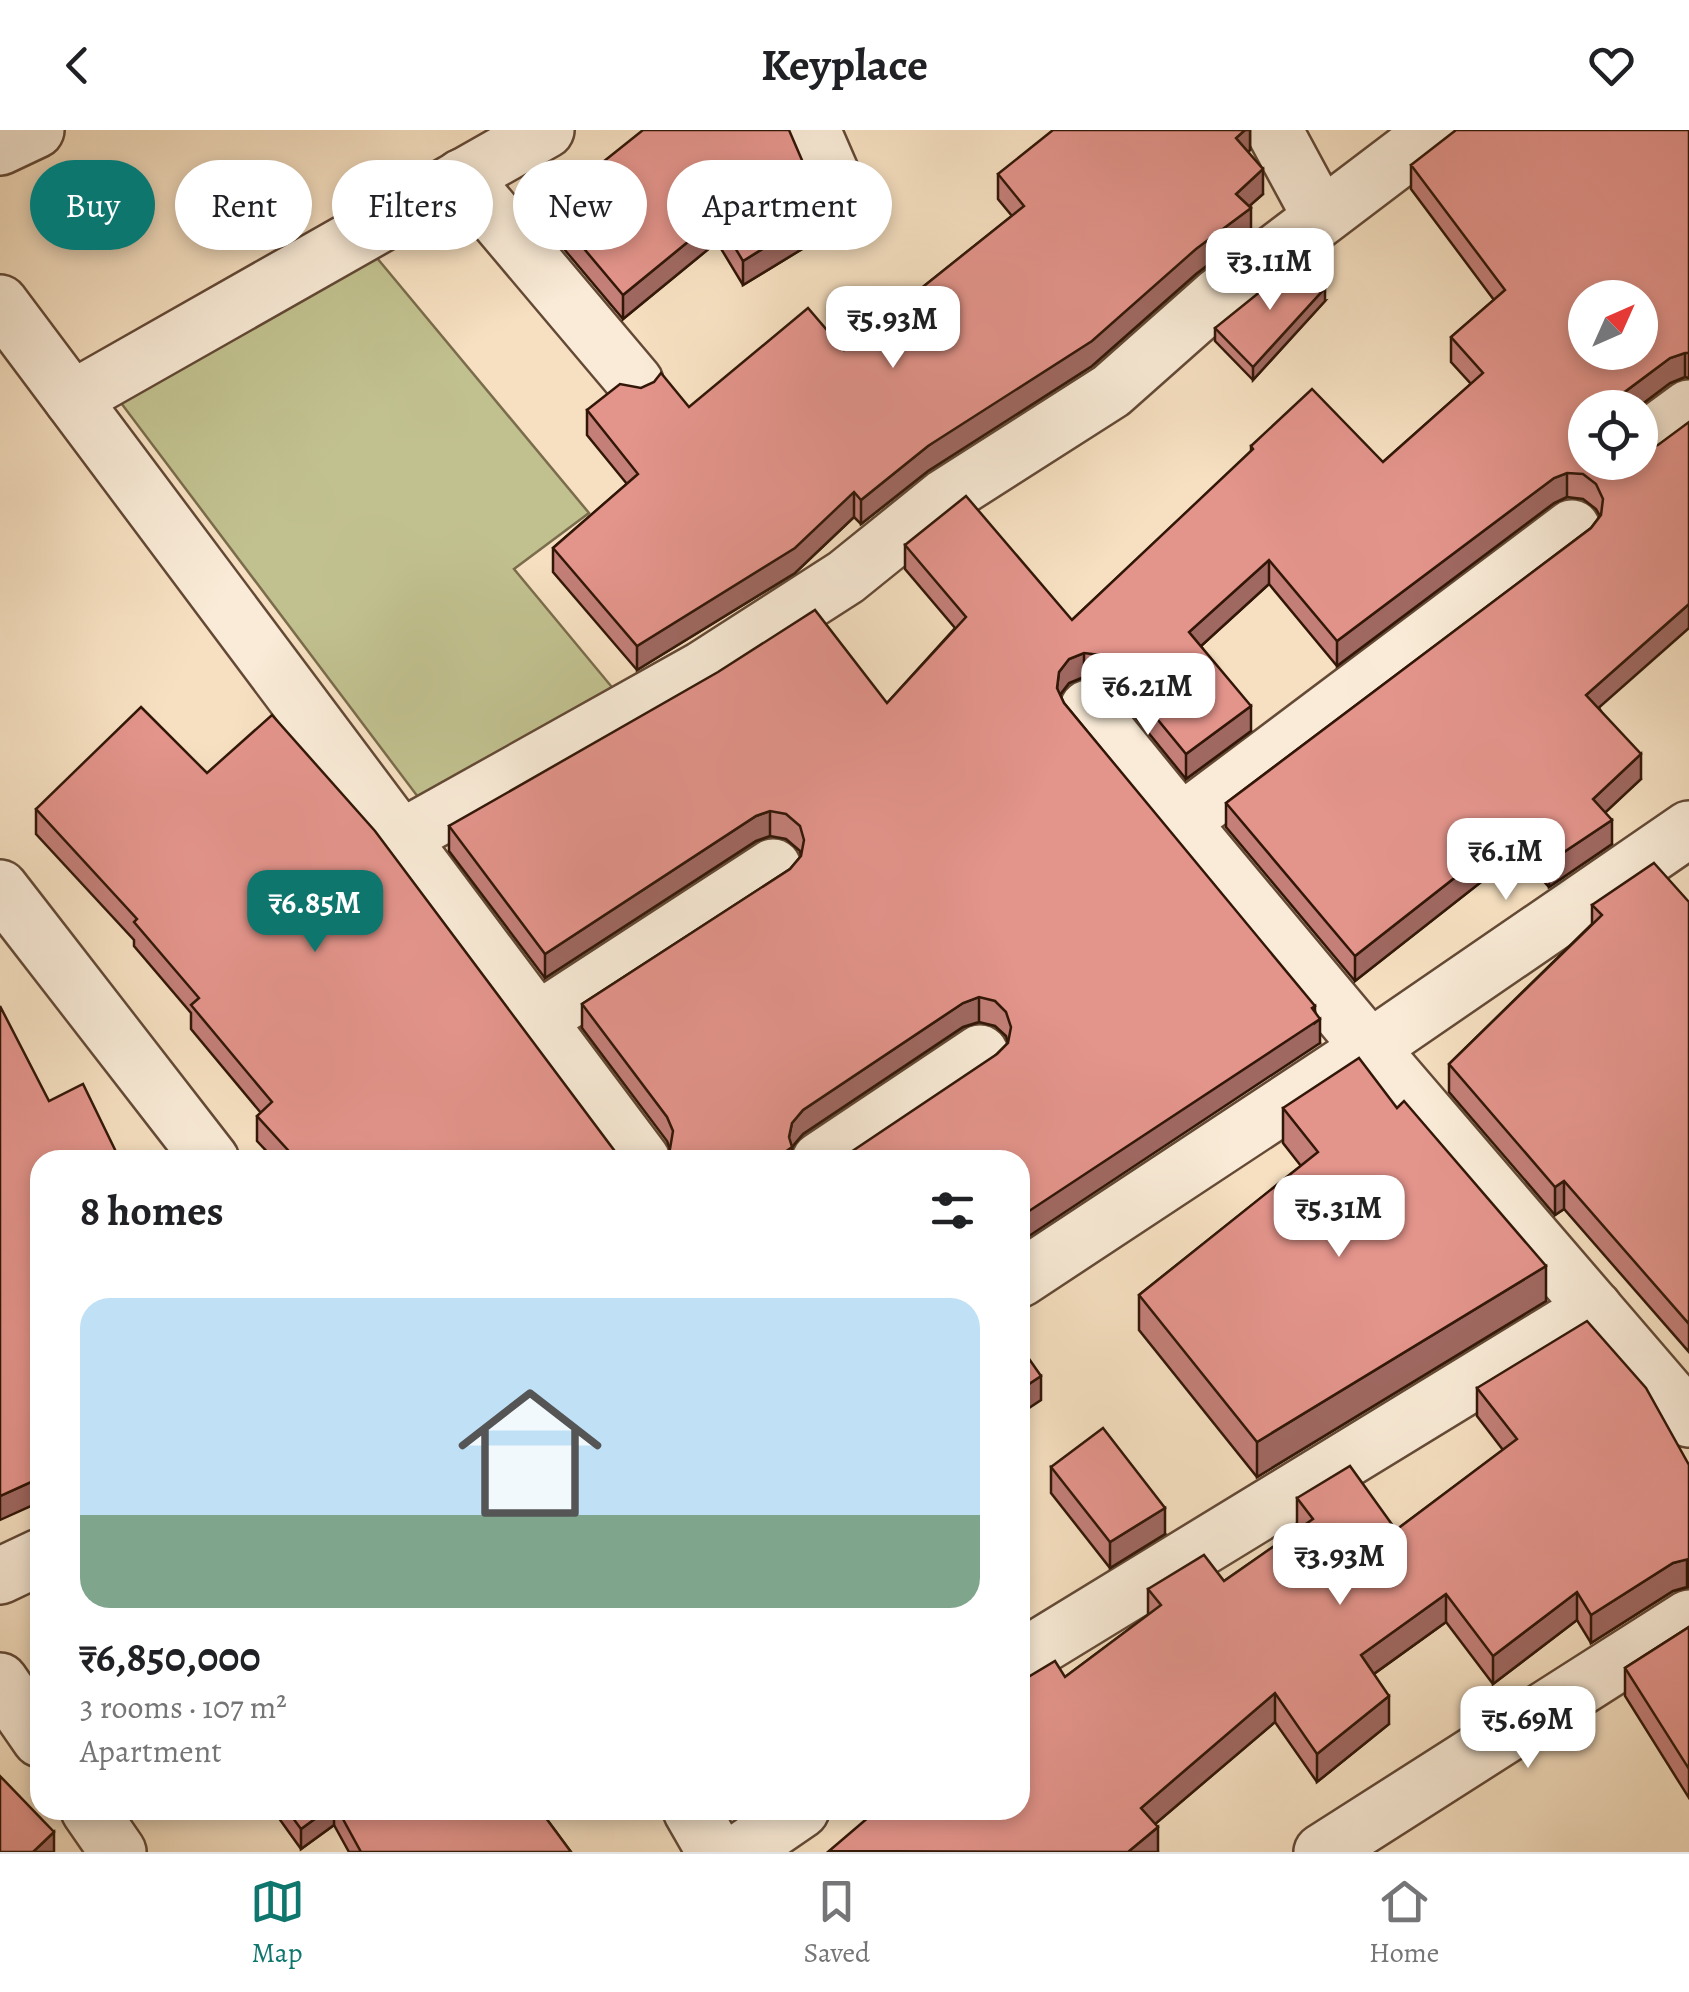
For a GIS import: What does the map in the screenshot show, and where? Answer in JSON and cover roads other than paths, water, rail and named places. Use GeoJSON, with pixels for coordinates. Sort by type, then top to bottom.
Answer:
{"type":"FeatureCollection","features":[{"type":"Feature","properties":{"kind":"street"},"geometry":{"type":"LineString","coordinates":[[0,148],[36,130]]}},
{"type":"Feature","properties":{"kind":"street"},"geometry":{"type":"LineString","coordinates":[[493,160],[546,130]]}},
{"type":"Feature","properties":{"kind":"street"},"geometry":{"type":"LineString","coordinates":[[812,130],[825,160]]}},
{"type":"Feature","properties":{"kind":"street"},"geometry":{"type":"LineString","coordinates":[[1274,130],[1321,217]]}},
{"type":"Feature","properties":{"kind":"street"},"geometry":{"type":"LineString","coordinates":[[401,838],[702,668],[846,578],[945,497],[1111,390],[1216,297],[1437,130]]}},
{"type":"Feature","properties":{"kind":"street"},"geometry":{"type":"LineString","coordinates":[[493,215],[635,382]]}},
{"type":"Feature","properties":{"kind":"street"},"geometry":{"type":"LineString","coordinates":[[72,399],[335,250]]}},
{"type":"Feature","properties":{"kind":"street"},"geometry":{"type":"LineString","coordinates":[[0,303],[635,1150]]}},
{"type":"Feature","properties":{"kind":"street"},"geometry":{"type":"LineString","coordinates":[[1658,431],[1689,408]]}},
{"type":"Feature","properties":{"kind":"street"},"geometry":{"type":"LineString","coordinates":[[1181,822],[1572,528]]}},
{"type":"Feature","properties":{"kind":"street"},"geometry":{"type":"LineString","coordinates":[[1088,708],[1370,1048],[1689,1419]]}},
{"type":"Feature","properties":{"kind":"street"},"geometry":{"type":"LineString","coordinates":[[1030,1271],[1370,1048],[1689,829]]}},
{"type":"Feature","properties":{"kind":"street"},"geometry":{"type":"LineString","coordinates":[[538,1020],[773,866]]}},
{"type":"Feature","properties":{"kind":"street"},"geometry":{"type":"LineString","coordinates":[[0,888],[203,1150]]}},
{"type":"Feature","properties":{"kind":"street"},"geometry":{"type":"LineString","coordinates":[[835,1150],[980,1053]]}},
{"type":"Feature","properties":{"kind":"street"},"geometry":{"type":"LineString","coordinates":[[1030,1653],[1594,1308]]}},
{"type":"Feature","properties":{"kind":"street"},"geometry":{"type":"LineString","coordinates":[[0,1576],[30,1562]]}},
{"type":"Feature","properties":{"kind":"street"},"geometry":{"type":"LineString","coordinates":[[1322,1852],[1689,1618]]}},
{"type":"Feature","properties":{"kind":"street"},"geometry":{"type":"LineString","coordinates":[[0,1682],[30,1725]]}},
{"type":"Feature","properties":{"kind":"street"},"geometry":{"type":"LineString","coordinates":[[96,1820],[118,1852]]}},
{"type":"Feature","properties":{"kind":"street"},"geometry":{"type":"LineString","coordinates":[[697,1820],[715,1852]]}},
{"type":"Feature","properties":{"kind":"street"},"geometry":{"type":"LineString","coordinates":[[740,1852],[786,1820]]}}]}
